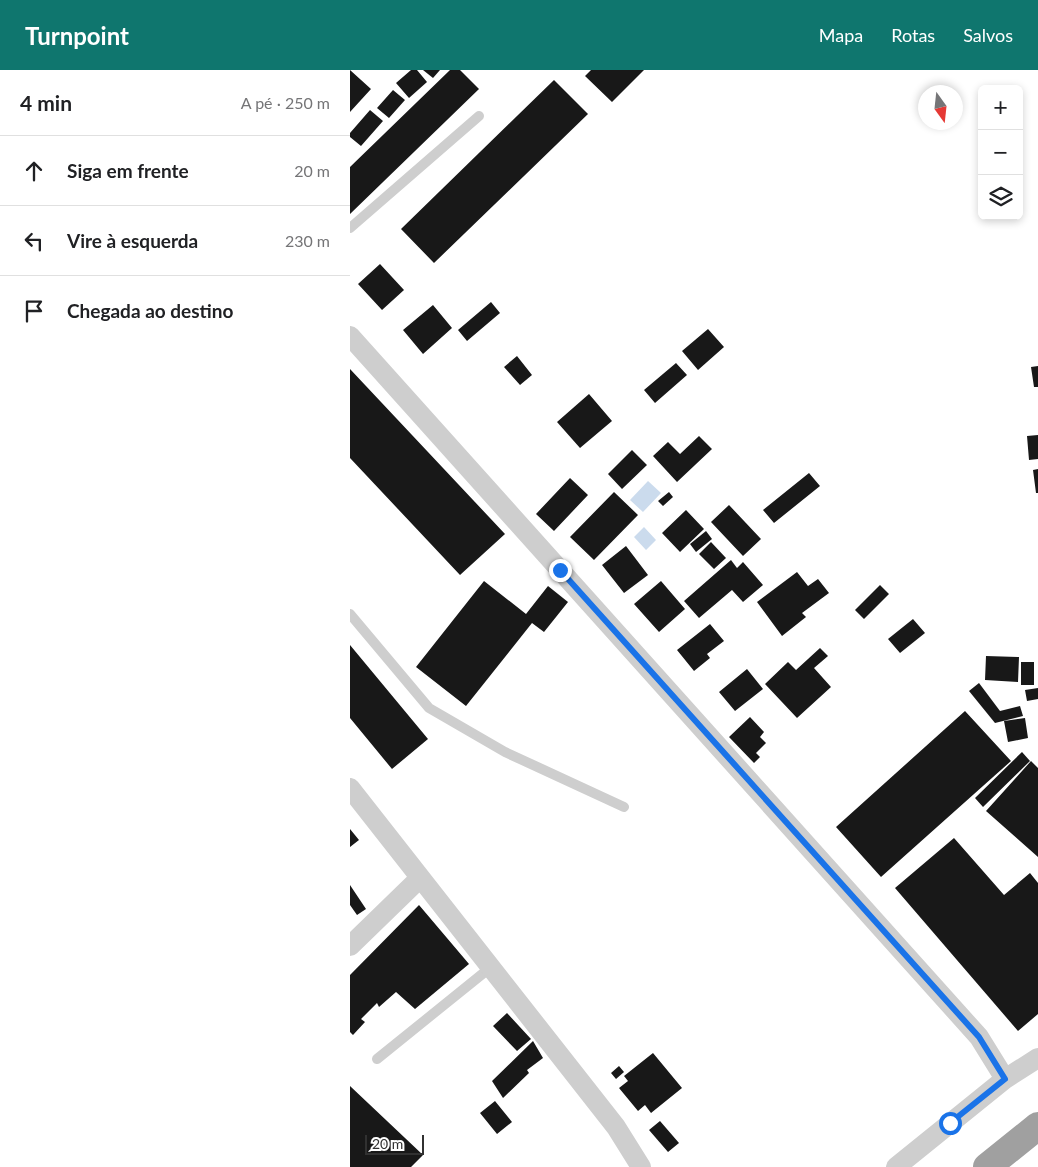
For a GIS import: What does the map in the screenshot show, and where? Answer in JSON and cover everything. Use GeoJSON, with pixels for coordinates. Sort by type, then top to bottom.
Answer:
{"type":"FeatureCollection","features":[{"type":"Feature","properties":{"kind":"highway"},"geometry":{"type":"LineString","coordinates":[[987,1167],[1038,1126]]}},
{"type":"Feature","properties":{"kind":"street"},"geometry":{"type":"LineString","coordinates":[[350,336],[979,1037],[1005,1079]]}},
{"type":"Feature","properties":{"kind":"street"},"geometry":{"type":"LineString","coordinates":[[350,788],[616,1128],[641,1167]]}},
{"type":"Feature","properties":{"kind":"street"},"geometry":{"type":"LineString","coordinates":[[350,946],[420,878]]}},
{"type":"Feature","properties":{"kind":"street"},"geometry":{"type":"LineString","coordinates":[[896,1167],[1005,1079],[1038,1058]]}},
{"type":"Feature","properties":{"kind":"lane"},"geometry":{"type":"LineString","coordinates":[[350,228],[479,116]]}},
{"type":"Feature","properties":{"kind":"lane"},"geometry":{"type":"LineString","coordinates":[[350,614],[429,708],[505,752],[624,807]]}},
{"type":"Feature","properties":{"kind":"lane"},"geometry":{"type":"LineString","coordinates":[[377,1059],[491,967]]}},
{"type":"Feature","properties":{"kind":"water"},"geometry":{"type":"Polygon","coordinates":[[[648,481],[661,493],[643,512],[630,500],[648,481]]]}},
{"type":"Feature","properties":{"kind":"water"},"geometry":{"type":"Polygon","coordinates":[[[644,527],[656,540],[646,550],[634,537],[644,527]]]}},
{"type":"Feature","properties":{"kind":"building"},"geometry":{"type":"Polygon","coordinates":[[[350,70],[371,89],[350,112],[350,70]]]}},
{"type":"Feature","properties":{"kind":"building"},"geometry":{"type":"Polygon","coordinates":[[[411,70],[417,70],[427,82],[409,98],[396,83],[411,70]]]}},
{"type":"Feature","properties":{"kind":"building"},"geometry":{"type":"Polygon","coordinates":[[[423,70],[440,70],[433,78],[423,70]]]}},
{"type":"Feature","properties":{"kind":"building"},"geometry":{"type":"Polygon","coordinates":[[[450,70],[460,70],[479,89],[350,214],[350,167],[450,70]]]}},
{"type":"Feature","properties":{"kind":"building"},"geometry":{"type":"Polygon","coordinates":[[[591,70],[644,70],[612,102],[585,76],[591,70]]]}},
{"type":"Feature","properties":{"kind":"building"},"geometry":{"type":"Polygon","coordinates":[[[554,80],[588,114],[434,263],[401,229],[554,80]]]}},
{"type":"Feature","properties":{"kind":"building"},"geometry":{"type":"Polygon","coordinates":[[[393,90],[405,100],[389,118],[377,108],[393,90]]]}},
{"type":"Feature","properties":{"kind":"building"},"geometry":{"type":"Polygon","coordinates":[[[370,110],[383,121],[361,146],[350,137],[350,133],[370,110]]]}},
{"type":"Feature","properties":{"kind":"building"},"geometry":{"type":"Polygon","coordinates":[[[380,264],[404,290],[382,310],[358,284],[380,264]]]}},
{"type":"Feature","properties":{"kind":"building"},"geometry":{"type":"Polygon","coordinates":[[[491,302],[500,313],[467,341],[458,330],[491,302]]]}},
{"type":"Feature","properties":{"kind":"building"},"geometry":{"type":"Polygon","coordinates":[[[433,305],[452,328],[423,354],[403,330],[433,305]]]}},
{"type":"Feature","properties":{"kind":"building"},"geometry":{"type":"Polygon","coordinates":[[[708,329],[724,347],[698,370],[682,351],[708,329]]]}},
{"type":"Feature","properties":{"kind":"building"},"geometry":{"type":"Polygon","coordinates":[[[517,356],[532,375],[520,385],[504,367],[517,356]]]}},
{"type":"Feature","properties":{"kind":"building"},"geometry":{"type":"Polygon","coordinates":[[[676,363],[687,375],[655,403],[644,390],[676,363]]]}},
{"type":"Feature","properties":{"kind":"building"},"geometry":{"type":"Polygon","coordinates":[[[1038,366],[1038,387],[1034,387],[1031,367],[1038,366]]]}},
{"type":"Feature","properties":{"kind":"building"},"geometry":{"type":"Polygon","coordinates":[[[350,369],[505,534],[460,575],[350,458],[350,369]]]}},
{"type":"Feature","properties":{"kind":"building"},"geometry":{"type":"Polygon","coordinates":[[[589,394],[612,421],[580,448],[557,422],[589,394]]]}},
{"type":"Feature","properties":{"kind":"building"},"geometry":{"type":"Polygon","coordinates":[[[1038,435],[1038,459],[1029,460],[1027,436],[1038,435]]]}},
{"type":"Feature","properties":{"kind":"building"},"geometry":{"type":"Polygon","coordinates":[[[699,436],[712,449],[677,482],[653,456],[668,442],[680,454],[699,436]]]}},
{"type":"Feature","properties":{"kind":"building"},"geometry":{"type":"Polygon","coordinates":[[[632,450],[647,465],[622,489],[608,474],[632,450]]]}},
{"type":"Feature","properties":{"kind":"building"},"geometry":{"type":"Polygon","coordinates":[[[1038,469],[1038,493],[1036,493],[1033,470],[1038,469]]]}},
{"type":"Feature","properties":{"kind":"building"},"geometry":{"type":"Polygon","coordinates":[[[809,473],[820,486],[774,523],[763,510],[809,473]]]}},
{"type":"Feature","properties":{"kind":"building"},"geometry":{"type":"Polygon","coordinates":[[[570,478],[588,495],[554,531],[536,514],[570,478]]]}},
{"type":"Feature","properties":{"kind":"building"},"geometry":{"type":"Polygon","coordinates":[[[614,492],[638,515],[594,560],[570,537],[614,492]]]}},
{"type":"Feature","properties":{"kind":"building"},"geometry":{"type":"Polygon","coordinates":[[[669,492],[673,497],[663,506],[658,501],[669,492]]]}},
{"type":"Feature","properties":{"kind":"building"},"geometry":{"type":"Polygon","coordinates":[[[729,505],[761,539],[743,556],[711,522],[729,505]]]}},
{"type":"Feature","properties":{"kind":"building"},"geometry":{"type":"Polygon","coordinates":[[[686,510],[704,529],[680,552],[662,533],[686,510]]]}},
{"type":"Feature","properties":{"kind":"building"},"geometry":{"type":"Polygon","coordinates":[[[706,531],[712,539],[696,552],[690,544],[706,531]]]}},
{"type":"Feature","properties":{"kind":"building"},"geometry":{"type":"Polygon","coordinates":[[[711,542],[726,558],[714,569],[699,554],[711,542]]]}},
{"type":"Feature","properties":{"kind":"building"},"geometry":{"type":"Polygon","coordinates":[[[626,546],[648,575],[624,593],[602,565],[626,546]]]}},
{"type":"Feature","properties":{"kind":"building"},"geometry":{"type":"Polygon","coordinates":[[[731,560],[737,568],[743,562],[763,585],[743,602],[732,590],[699,618],[684,601],[731,560]]]}},
{"type":"Feature","properties":{"kind":"building"},"geometry":{"type":"Polygon","coordinates":[[[797,572],[808,586],[818,579],[829,593],[802,613],[806,617],[782,636],[757,602],[797,572]]]}},
{"type":"Feature","properties":{"kind":"building"},"geometry":{"type":"Polygon","coordinates":[[[484,581],[526,614],[548,586],[568,602],[544,632],[532,623],[466,706],[416,667],[484,581]]]}},
{"type":"Feature","properties":{"kind":"building"},"geometry":{"type":"Polygon","coordinates":[[[661,581],[685,609],[659,632],[634,604],[661,581]]]}},
{"type":"Feature","properties":{"kind":"building"},"geometry":{"type":"Polygon","coordinates":[[[880,585],[889,594],[864,619],[855,610],[880,585]]]}},
{"type":"Feature","properties":{"kind":"building"},"geometry":{"type":"Polygon","coordinates":[[[913,619],[925,633],[900,653],[888,639],[913,619]]]}},
{"type":"Feature","properties":{"kind":"building"},"geometry":{"type":"Polygon","coordinates":[[[710,624],[724,641],[707,654],[710,658],[694,671],[677,650],[710,624]]]}},
{"type":"Feature","properties":{"kind":"building"},"geometry":{"type":"Polygon","coordinates":[[[350,645],[428,739],[392,769],[350,718],[350,645]]]}},
{"type":"Feature","properties":{"kind":"building"},"geometry":{"type":"Polygon","coordinates":[[[820,648],[828,656],[814,668],[831,687],[797,718],[765,684],[788,662],[796,670],[820,648]]]}},
{"type":"Feature","properties":{"kind":"building"},"geometry":{"type":"Polygon","coordinates":[[[986,656],[1019,657],[1018,682],[985,680],[986,656]]]}},
{"type":"Feature","properties":{"kind":"building"},"geometry":{"type":"Polygon","coordinates":[[[1021,662],[1034,662],[1034,685],[1021,685],[1021,662]]]}},
{"type":"Feature","properties":{"kind":"building"},"geometry":{"type":"Polygon","coordinates":[[[747,669],[763,689],[735,711],[719,692],[747,669]]]}},
{"type":"Feature","properties":{"kind":"building"},"geometry":{"type":"Polygon","coordinates":[[[979,683],[1000,711],[1020,706],[1023,716],[995,723],[969,691],[979,683]]]}},
{"type":"Feature","properties":{"kind":"building"},"geometry":{"type":"Polygon","coordinates":[[[1038,688],[1038,699],[1027,701],[1025,690],[1038,688]]]}},
{"type":"Feature","properties":{"kind":"building"},"geometry":{"type":"Polygon","coordinates":[[[965,711],[1011,761],[881,877],[836,827],[965,711]]]}},
{"type":"Feature","properties":{"kind":"building"},"geometry":{"type":"Polygon","coordinates":[[[750,717],[764,732],[760,737],[766,743],[756,753],[760,757],[754,763],[729,737],[750,717]]]}},
{"type":"Feature","properties":{"kind":"building"},"geometry":{"type":"Polygon","coordinates":[[[1025,718],[1028,738],[1008,742],[1004,721],[1025,718]]]}},
{"type":"Feature","properties":{"kind":"building"},"geometry":{"type":"Polygon","coordinates":[[[1022,752],[1030,761],[983,807],[975,798],[1022,752]]]}},
{"type":"Feature","properties":{"kind":"building"},"geometry":{"type":"Polygon","coordinates":[[[1031,761],[1038,768],[1038,857],[986,811],[1031,761]]]}},
{"type":"Feature","properties":{"kind":"building"},"geometry":{"type":"Polygon","coordinates":[[[350,829],[359,840],[350,847],[350,829]]]}},
{"type":"Feature","properties":{"kind":"building"},"geometry":{"type":"Polygon","coordinates":[[[954,838],[1004,895],[1030,873],[1038,883],[1038,1014],[1018,1031],[895,888],[954,838]]]}},
{"type":"Feature","properties":{"kind":"building"},"geometry":{"type":"Polygon","coordinates":[[[350,885],[366,909],[357,915],[350,905],[350,885]]]}},
{"type":"Feature","properties":{"kind":"building"},"geometry":{"type":"Polygon","coordinates":[[[419,905],[469,964],[415,1009],[396,992],[379,1007],[377,1003],[361,1019],[365,1022],[353,1035],[350,1032],[350,975],[419,905]]]}},
{"type":"Feature","properties":{"kind":"building"},"geometry":{"type":"Polygon","coordinates":[[[507,1013],[531,1039],[517,1051],[493,1026],[507,1013]]]}},
{"type":"Feature","properties":{"kind":"building"},"geometry":{"type":"Polygon","coordinates":[[[533,1041],[543,1058],[527,1070],[529,1073],[503,1098],[492,1081],[533,1041]]]}},
{"type":"Feature","properties":{"kind":"building"},"geometry":{"type":"Polygon","coordinates":[[[653,1053],[682,1088],[651,1113],[645,1105],[638,1111],[619,1088],[628,1081],[624,1076],[653,1053]]]}},
{"type":"Feature","properties":{"kind":"building"},"geometry":{"type":"Polygon","coordinates":[[[619,1066],[624,1072],[616,1079],[611,1073],[619,1066]]]}},
{"type":"Feature","properties":{"kind":"building"},"geometry":{"type":"Polygon","coordinates":[[[350,1086],[423,1155],[411,1167],[350,1167],[350,1086]]]}},
{"type":"Feature","properties":{"kind":"building"},"geometry":{"type":"Polygon","coordinates":[[[495,1101],[512,1122],[497,1134],[480,1113],[495,1101]]]}},
{"type":"Feature","properties":{"kind":"building"},"geometry":{"type":"Polygon","coordinates":[[[660,1121],[679,1143],[668,1152],[649,1130],[660,1121]]]}},
{"type":"Feature","properties":{"kind":"route"},"geometry":{"type":"LineString","coordinates":[[560,570],[979,1037],[1005,1079],[950,1123]]}}]}
